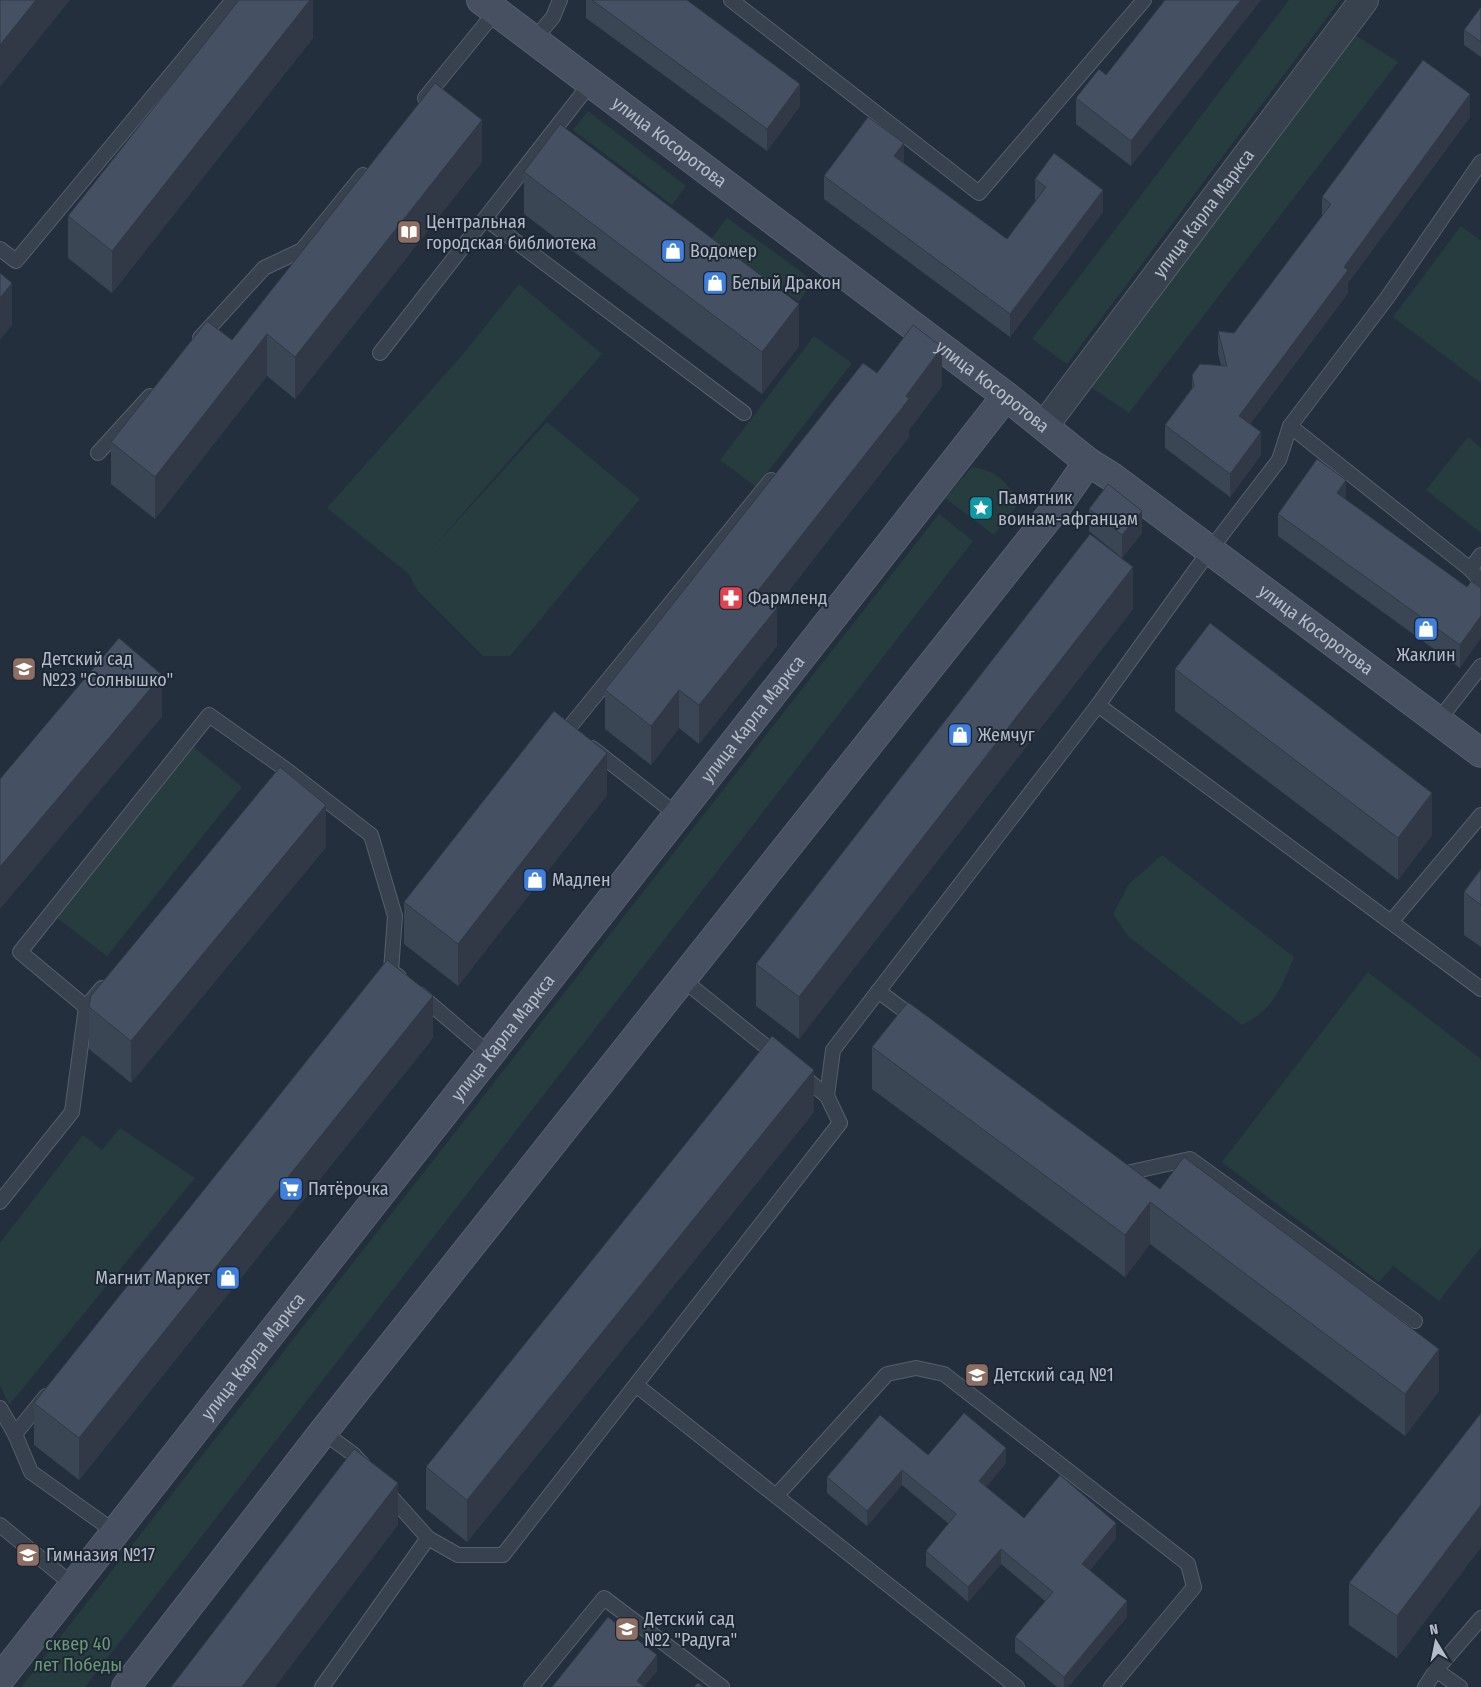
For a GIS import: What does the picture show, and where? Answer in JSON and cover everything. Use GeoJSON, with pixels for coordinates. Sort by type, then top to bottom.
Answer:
{"type":"FeatureCollection","features":[{"type":"Feature","properties":{"kind":"street","name":"улица Карла Маркса"},"geometry":{"type":"LineString","coordinates":[[1044,426],[1364,0]]}},
{"type":"Feature","properties":{"kind":"street","name":"улица Косоротова"},"geometry":{"type":"LineString","coordinates":[[488,6],[1006,396],[1088,462],[1210,550],[1481,753]]}},
{"type":"Feature","properties":{"kind":"street","name":"улица Карла Маркса"},"geometry":{"type":"LineString","coordinates":[[0,1679],[676,814],[1006,396]]}},
{"type":"Feature","properties":{"kind":"street"},"geometry":{"type":"LineString","coordinates":[[126,1687],[323,1432],[1056,508],[1088,462]]}},
{"type":"Feature","properties":{"kind":"lane"},"geometry":{"type":"LineString","coordinates":[[0,249],[16,261],[233,0]]}},
{"type":"Feature","properties":{"kind":"lane"},"geometry":{"type":"LineString","coordinates":[[534,40],[553,17],[560,0]]}},
{"type":"Feature","properties":{"kind":"lane"},"geometry":{"type":"LineString","coordinates":[[732,0],[979,193],[1144,0]]}},
{"type":"Feature","properties":{"kind":"lane"},"geometry":{"type":"LineString","coordinates":[[414,112],[488,6]]}},
{"type":"Feature","properties":{"kind":"lane"},"geometry":{"type":"LineString","coordinates":[[380,353],[590,84]]}},
{"type":"Feature","properties":{"kind":"lane"},"geometry":{"type":"LineString","coordinates":[[828,1096],[834,1050],[1098,705],[1210,550],[1279,460],[1290,426],[1387,298],[1481,162]]}},
{"type":"Feature","properties":{"kind":"lane"},"geometry":{"type":"LineString","coordinates":[[191,349],[264,268],[302,250],[370,166]]}},
{"type":"Feature","properties":{"kind":"lane"},"geometry":{"type":"LineString","coordinates":[[486,219],[744,413]]}},
{"type":"Feature","properties":{"kind":"lane"},"geometry":{"type":"LineString","coordinates":[[98,453],[158,386]]}},
{"type":"Feature","properties":{"kind":"lane"},"geometry":{"type":"LineString","coordinates":[[1290,426],[1470,569],[1481,581]]}},
{"type":"Feature","properties":{"kind":"lane"},"geometry":{"type":"LineString","coordinates":[[576,735],[782,466]]}},
{"type":"Feature","properties":{"kind":"lane"},"geometry":{"type":"LineString","coordinates":[[1470,569],[1481,555]]}},
{"type":"Feature","properties":{"kind":"lane"},"geometry":{"type":"LineString","coordinates":[[1438,721],[1481,666]]}},
{"type":"Feature","properties":{"kind":"lane"},"geometry":{"type":"LineString","coordinates":[[1098,705],[1481,989]]}},
{"type":"Feature","properties":{"kind":"lane"},"geometry":{"type":"LineString","coordinates":[[86,1007],[20,952],[209,715],[285,775],[371,834],[395,916],[388,974],[489,1054]]}},
{"type":"Feature","properties":{"kind":"lane"},"geometry":{"type":"LineString","coordinates":[[544,733],[576,735],[676,814]]}},
{"type":"Feature","properties":{"kind":"lane"},"geometry":{"type":"LineString","coordinates":[[1391,922],[1481,815]]}},
{"type":"Feature","properties":{"kind":"lane"},"geometry":{"type":"LineString","coordinates":[[395,916],[407,901]]}},
{"type":"Feature","properties":{"kind":"lane"},"geometry":{"type":"LineString","coordinates":[[0,1202],[72,1112],[86,1007],[111,977]]}},
{"type":"Feature","properties":{"kind":"lane"},"geometry":{"type":"LineString","coordinates":[[323,1432],[353,1454],[428,1538],[458,1555],[503,1555],[840,1123],[828,1096],[682,979]]}},
{"type":"Feature","properties":{"kind":"lane"},"geometry":{"type":"LineString","coordinates":[[878,991],[925,1026]]}},
{"type":"Feature","properties":{"kind":"lane"},"geometry":{"type":"LineString","coordinates":[[1106,1162],[1122,1174],[1190,1159],[1415,1321]]}},
{"type":"Feature","properties":{"kind":"lane"},"geometry":{"type":"LineString","coordinates":[[777,1495],[887,1374],[916,1368],[944,1374],[1188,1564],[1194,1587],[1111,1687]]}},
{"type":"Feature","properties":{"kind":"lane"},"geometry":{"type":"LineString","coordinates":[[636,1385],[1017,1687]]}},
{"type":"Feature","properties":{"kind":"lane"},"geometry":{"type":"LineString","coordinates":[[15,1434],[52,1388]]}},
{"type":"Feature","properties":{"kind":"lane"},"geometry":{"type":"LineString","coordinates":[[0,1408],[15,1434],[31,1472],[115,1532]]}},
{"type":"Feature","properties":{"kind":"lane"},"geometry":{"type":"LineString","coordinates":[[0,1525],[74,1585]]}},
{"type":"Feature","properties":{"kind":"lane"},"geometry":{"type":"LineString","coordinates":[[322,1687],[428,1538]]}},
{"type":"Feature","properties":{"kind":"lane"},"geometry":{"type":"LineString","coordinates":[[531,1687],[604,1598],[722,1687]]}},
{"type":"Feature","properties":{"kind":"lane"},"geometry":{"type":"LineString","coordinates":[[1425,1687],[1436,1670],[1481,1618]]}},
{"type":"Feature","properties":{"kind":"lane"},"geometry":{"type":"LineString","coordinates":[[1436,1670],[1460,1687]]}},
{"type":"Feature","properties":{"kind":"green space"},"geometry":{"type":"Polygon","coordinates":[[[1289,0],[1340,0],[1067,364],[1032,339],[1289,0]]]}},
{"type":"Feature","properties":{"kind":"green space"},"geometry":{"type":"Polygon","coordinates":[[[1355,35],[1398,62],[1129,413],[1089,386],[1355,35]]]}},
{"type":"Feature","properties":{"kind":"green space"},"geometry":{"type":"Polygon","coordinates":[[[588,111],[686,186],[672,205],[573,130],[588,111]]]}},
{"type":"Feature","properties":{"kind":"green space"},"geometry":{"type":"Polygon","coordinates":[[[727,218],[814,281],[799,302],[710,240],[727,218]]]}},
{"type":"Feature","properties":{"kind":"green space"},"geometry":{"type":"Polygon","coordinates":[[[1461,226],[1481,241],[1481,383],[1393,317],[1461,226]]]}},
{"type":"Feature","properties":{"kind":"green space"},"geometry":{"type":"Polygon","coordinates":[[[519,284],[602,354],[430,551],[547,422],[640,499],[510,656],[483,656],[417,590],[409,574],[327,508],[464,353],[519,284]]]}},
{"type":"Feature","properties":{"kind":"green space"},"geometry":{"type":"Polygon","coordinates":[[[814,336],[852,363],[756,487],[720,460],[814,336]]]}},
{"type":"Feature","properties":{"kind":"green space"},"geometry":{"type":"Polygon","coordinates":[[[1468,437],[1481,448],[1481,533],[1426,490],[1468,437]]]}},
{"type":"Feature","properties":{"kind":"green space"},"geometry":{"type":"Polygon","coordinates":[[[972,467],[995,474],[1010,488],[1020,502],[994,535],[945,498],[972,467]]]}},
{"type":"Feature","properties":{"kind":"green space","name":"сквер 40 лет Победы"},"geometry":{"type":"Polygon","coordinates":[[[939,514],[973,541],[85,1687],[21,1687],[939,514]]]}},
{"type":"Feature","properties":{"kind":"green space"},"geometry":{"type":"Polygon","coordinates":[[[194,747],[242,787],[107,956],[57,918],[194,747]]]}},
{"type":"Feature","properties":{"kind":"green space"},"geometry":{"type":"Polygon","coordinates":[[[1162,855],[1294,957],[1280,988],[1269,1005],[1253,1019],[1242,1025],[1128,936],[1113,914],[1129,884],[1162,855]]]}},
{"type":"Feature","properties":{"kind":"green space"},"geometry":{"type":"Polygon","coordinates":[[[1368,972],[1481,1059],[1481,1247],[1439,1301],[1393,1266],[1379,1282],[1222,1162],[1368,972]]]}},
{"type":"Feature","properties":{"kind":"green space"},"geometry":{"type":"Polygon","coordinates":[[[120,1128],[195,1178],[9,1405],[0,1385],[0,1243],[83,1135],[102,1150],[120,1128]]]}},
{"type":"Feature","properties":{"kind":"building"},"geometry":{"type":"Polygon","coordinates":[[[0,0],[36,0],[0,45],[0,0]]]}},
{"type":"Feature","properties":{"kind":"building"},"geometry":{"type":"Polygon","coordinates":[[[239,0],[310,0],[112,251],[68,216],[239,0]]]}},
{"type":"Feature","properties":{"kind":"building"},"geometry":{"type":"Polygon","coordinates":[[[592,0],[687,0],[800,84],[767,129],[592,0]]]}},
{"type":"Feature","properties":{"kind":"building"},"geometry":{"type":"Polygon","coordinates":[[[1165,0],[1241,0],[1131,141],[1076,98],[1099,69],[1106,75],[1165,0]]]}},
{"type":"Feature","properties":{"kind":"building"},"geometry":{"type":"Polygon","coordinates":[[[1481,7],[1481,42],[1464,30],[1481,7]]]}},
{"type":"Feature","properties":{"kind":"building"},"geometry":{"type":"Polygon","coordinates":[[[1423,60],[1470,94],[1344,267],[1348,270],[1239,416],[1261,432],[1230,474],[1165,425],[1194,386],[1192,375],[1200,364],[1227,366],[1218,331],[1234,333],[1331,204],[1322,197],[1423,60]]]}},
{"type":"Feature","properties":{"kind":"building"},"geometry":{"type":"Polygon","coordinates":[[[435,83],[482,120],[295,357],[267,334],[155,477],[111,442],[207,321],[232,340],[435,83]]]}},
{"type":"Feature","properties":{"kind":"building"},"geometry":{"type":"Polygon","coordinates":[[[868,117],[904,143],[894,156],[1007,239],[1046,187],[1035,179],[1054,153],[1103,190],[1010,314],[824,176],[868,117]]]}},
{"type":"Feature","properties":{"kind":"building"},"geometry":{"type":"Polygon","coordinates":[[[560,124],[799,304],[762,352],[524,172],[560,124]]]}},
{"type":"Feature","properties":{"kind":"building"},"geometry":{"type":"Polygon","coordinates":[[[0,273],[12,283],[0,298],[0,273]]]}},
{"type":"Feature","properties":{"kind":"building"},"geometry":{"type":"Polygon","coordinates":[[[913,325],[942,347],[906,396],[909,399],[757,592],[777,608],[699,705],[679,690],[651,726],[605,690],[863,363],[877,373],[913,325]]]}},
{"type":"Feature","properties":{"kind":"building"},"geometry":{"type":"Polygon","coordinates":[[[1317,459],[1346,480],[1337,493],[1467,587],[1471,581],[1481,588],[1481,616],[1460,645],[1278,514],[1317,459]]]}},
{"type":"Feature","properties":{"kind":"building"},"geometry":{"type":"Polygon","coordinates":[[[1108,484],[1142,511],[1122,535],[1089,509],[1108,484]]]}},
{"type":"Feature","properties":{"kind":"building"},"geometry":{"type":"Polygon","coordinates":[[[1090,534],[1133,567],[799,997],[756,964],[1090,534]]]}},
{"type":"Feature","properties":{"kind":"building"},"geometry":{"type":"Polygon","coordinates":[[[1210,623],[1432,793],[1398,838],[1175,669],[1210,623]]]}},
{"type":"Feature","properties":{"kind":"building"},"geometry":{"type":"Polygon","coordinates":[[[119,638],[162,675],[0,867],[0,779],[119,638]]]}},
{"type":"Feature","properties":{"kind":"building"},"geometry":{"type":"Polygon","coordinates":[[[554,711],[607,753],[458,944],[404,902],[554,711]]]}},
{"type":"Feature","properties":{"kind":"building"},"geometry":{"type":"Polygon","coordinates":[[[280,767],[326,805],[131,1041],[89,1007],[91,996],[280,767]]]}},
{"type":"Feature","properties":{"kind":"building"},"geometry":{"type":"Polygon","coordinates":[[[1481,869],[1481,905],[1464,892],[1481,869]]]}},
{"type":"Feature","properties":{"kind":"building"},"geometry":{"type":"Polygon","coordinates":[[[387,960],[433,996],[79,1438],[34,1403],[387,960]]]}},
{"type":"Feature","properties":{"kind":"building"},"geometry":{"type":"Polygon","coordinates":[[[908,1002],[1160,1189],[1184,1157],[1439,1349],[1405,1394],[1150,1202],[1125,1235],[872,1047],[908,1002]]]}},
{"type":"Feature","properties":{"kind":"building"},"geometry":{"type":"Polygon","coordinates":[[[772,1036],[814,1070],[467,1500],[426,1467],[772,1036]]]}},
{"type":"Feature","properties":{"kind":"building"},"geometry":{"type":"Polygon","coordinates":[[[964,1413],[1006,1448],[979,1481],[1024,1518],[1060,1475],[1116,1523],[1082,1564],[1127,1601],[1064,1677],[1015,1637],[1053,1592],[1001,1549],[968,1587],[926,1551],[956,1514],[902,1470],[867,1511],[827,1477],[880,1415],[928,1455],[964,1413]]]}},
{"type":"Feature","properties":{"kind":"building"},"geometry":{"type":"Polygon","coordinates":[[[1481,1413],[1481,1505],[1397,1616],[1349,1583],[1481,1413]]]}},
{"type":"Feature","properties":{"kind":"building"},"geometry":{"type":"Polygon","coordinates":[[[354,1449],[398,1483],[242,1687],[171,1687],[354,1449]]]}},
{"type":"Feature","properties":{"kind":"building"},"geometry":{"type":"Polygon","coordinates":[[[608,1617],[657,1655],[637,1681],[645,1687],[552,1687],[608,1617]]]}},
{"type":"Feature","properties":{"kind":"building"},"geometry":{"type":"Polygon","coordinates":[[[698,1683],[703,1687],[694,1687],[698,1683]]]}},
{"type":"Feature","properties":{"kind":"place","name":"Центральная городская библиотека"},"geometry":{"type":"Point","coordinates":[409,232]}},
{"type":"Feature","properties":{"kind":"place","name":"Водомер"},"geometry":{"type":"Point","coordinates":[673,251]}},
{"type":"Feature","properties":{"kind":"place","name":"Белый Дракон"},"geometry":{"type":"Point","coordinates":[715,283]}},
{"type":"Feature","properties":{"kind":"place","name":"Памятник воинам-афганцам"},"geometry":{"type":"Point","coordinates":[981,508]}},
{"type":"Feature","properties":{"kind":"place","name":"Фармленд"},"geometry":{"type":"Point","coordinates":[731,598]}},
{"type":"Feature","properties":{"kind":"place","name":"Жаклин"},"geometry":{"type":"Point","coordinates":[1426,629]}},
{"type":"Feature","properties":{"kind":"place","name":"Детский сад №23 \"Солнышко\""},"geometry":{"type":"Point","coordinates":[24,669]}},
{"type":"Feature","properties":{"kind":"place","name":"Жемчуг"},"geometry":{"type":"Point","coordinates":[960,735]}},
{"type":"Feature","properties":{"kind":"place","name":"Мадлен"},"geometry":{"type":"Point","coordinates":[535,880]}},
{"type":"Feature","properties":{"kind":"place","name":"Пятёрочка"},"geometry":{"type":"Point","coordinates":[291,1189]}},
{"type":"Feature","properties":{"kind":"place","name":"Магнит Маркет"},"geometry":{"type":"Point","coordinates":[228,1278]}},
{"type":"Feature","properties":{"kind":"place","name":"Детский сад №1"},"geometry":{"type":"Point","coordinates":[977,1375]}},
{"type":"Feature","properties":{"kind":"place","name":"Гимназия №17"},"geometry":{"type":"Point","coordinates":[28,1555]}},
{"type":"Feature","properties":{"kind":"place","name":"Детский сад №2 \"Радуга\""},"geometry":{"type":"Point","coordinates":[627,1629]}}]}
